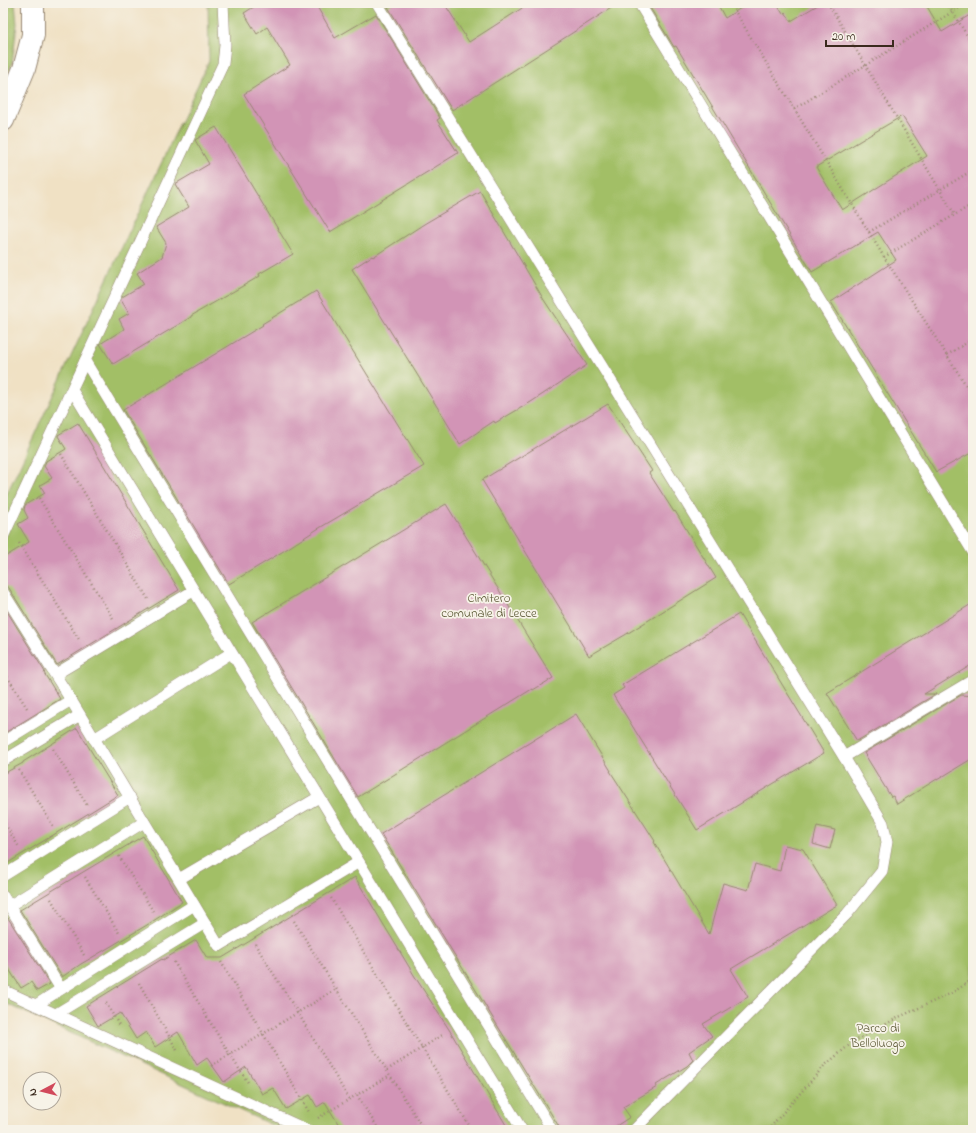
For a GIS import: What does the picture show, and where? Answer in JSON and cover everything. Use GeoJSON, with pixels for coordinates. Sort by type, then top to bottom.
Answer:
{"type":"FeatureCollection","features":[{"type":"Feature","properties":{"kind":"main road"},"geometry":{"type":"LineString","coordinates":[[3,120],[24,69],[33,35],[33,3]]}},
{"type":"Feature","properties":{"kind":"lane"},"geometry":{"type":"LineString","coordinates":[[3,537],[223,64],[225,45],[223,3]]}},
{"type":"Feature","properties":{"kind":"lane"},"geometry":{"type":"LineString","coordinates":[[377,3],[844,757],[883,823],[887,842],[882,871],[847,914],[634,1130]]}},
{"type":"Feature","properties":{"kind":"lane"},"geometry":{"type":"LineString","coordinates":[[639,3],[973,552]]}},
{"type":"Feature","properties":{"kind":"lane"},"geometry":{"type":"LineString","coordinates":[[85,361],[552,1130]]}},
{"type":"Feature","properties":{"kind":"lane"},"geometry":{"type":"LineString","coordinates":[[72,390],[522,1130]]}},
{"type":"Feature","properties":{"kind":"lane"},"geometry":{"type":"LineString","coordinates":[[56,674],[193,591]]}},
{"type":"Feature","properties":{"kind":"lane"},"geometry":{"type":"LineString","coordinates":[[3,592],[56,674],[219,946],[359,862]]}},
{"type":"Feature","properties":{"kind":"lane"},"geometry":{"type":"LineString","coordinates":[[94,739],[231,653]]}},
{"type":"Feature","properties":{"kind":"lane"},"geometry":{"type":"LineString","coordinates":[[844,757],[973,680]]}},
{"type":"Feature","properties":{"kind":"lane"},"geometry":{"type":"LineString","coordinates":[[3,742],[71,700]]}},
{"type":"Feature","properties":{"kind":"lane"},"geometry":{"type":"LineString","coordinates":[[7,759],[80,715]]}},
{"type":"Feature","properties":{"kind":"lane"},"geometry":{"type":"LineString","coordinates":[[3,876],[130,797]]}},
{"type":"Feature","properties":{"kind":"lane"},"geometry":{"type":"LineString","coordinates":[[179,879],[319,797]]}},
{"type":"Feature","properties":{"kind":"lane"},"geometry":{"type":"LineString","coordinates":[[9,906],[144,822]]}},
{"type":"Feature","properties":{"kind":"lane"},"geometry":{"type":"LineString","coordinates":[[3,896],[61,989]]}},
{"type":"Feature","properties":{"kind":"lane"},"geometry":{"type":"LineString","coordinates":[[36,1005],[194,905]]}},
{"type":"Feature","properties":{"kind":"lane"},"geometry":{"type":"LineString","coordinates":[[56,1014],[205,923]]}},
{"type":"Feature","properties":{"kind":"lane"},"geometry":{"type":"LineString","coordinates":[[3,990],[307,1130]]}},
{"type":"Feature","properties":{"kind":"path"},"geometry":{"type":"LineString","coordinates":[[730,3],[884,257],[971,393],[973,392]]}},
{"type":"Feature","properties":{"kind":"path"},"geometry":{"type":"LineString","coordinates":[[828,3],[956,215]]}},
{"type":"Feature","properties":{"kind":"path"},"geometry":{"type":"LineString","coordinates":[[947,3],[973,45]]}},
{"type":"Feature","properties":{"kind":"path"},"geometry":{"type":"LineString","coordinates":[[794,109],[967,3]]}},
{"type":"Feature","properties":{"kind":"path"},"geometry":{"type":"LineString","coordinates":[[869,232],[973,170]]}},
{"type":"Feature","properties":{"kind":"path"},"geometry":{"type":"LineString","coordinates":[[884,257],[973,204]]}},
{"type":"Feature","properties":{"kind":"path"},"geometry":{"type":"LineString","coordinates":[[947,355],[973,339]]}},
{"type":"Feature","properties":{"kind":"path"},"geometry":{"type":"LineString","coordinates":[[50,437],[157,613]]}},
{"type":"Feature","properties":{"kind":"path"},"geometry":{"type":"LineString","coordinates":[[29,482],[122,634]]}},
{"type":"Feature","properties":{"kind":"path"},"geometry":{"type":"LineString","coordinates":[[8,526],[89,655]]}},
{"type":"Feature","properties":{"kind":"path"},"geometry":{"type":"LineString","coordinates":[[3,670],[36,722]]}},
{"type":"Feature","properties":{"kind":"path"},"geometry":{"type":"LineString","coordinates":[[45,736],[95,819]]}},
{"type":"Feature","properties":{"kind":"path"},"geometry":{"type":"LineString","coordinates":[[7,759],[62,840]]}},
{"type":"Feature","properties":{"kind":"path"},"geometry":{"type":"LineString","coordinates":[[3,821],[27,861]]}},
{"type":"Feature","properties":{"kind":"path"},"geometry":{"type":"LineString","coordinates":[[111,843],[162,925]]}},
{"type":"Feature","properties":{"kind":"path"},"geometry":{"type":"LineString","coordinates":[[77,864],[127,947]]}},
{"type":"Feature","properties":{"kind":"path"},"geometry":{"type":"LineString","coordinates":[[322,884],[472,1130]]}},
{"type":"Feature","properties":{"kind":"path"},"geometry":{"type":"LineString","coordinates":[[42,885],[93,969]]}},
{"type":"Feature","properties":{"kind":"path"},"geometry":{"type":"LineString","coordinates":[[285,906],[424,1130]]}},
{"type":"Feature","properties":{"kind":"path"},"geometry":{"type":"LineString","coordinates":[[246,930],[298,1012],[349,1099]]}},
{"type":"Feature","properties":{"kind":"path"},"geometry":{"type":"LineString","coordinates":[[219,946],[218,956],[310,1114]]}},
{"type":"Feature","properties":{"kind":"path"},"geometry":{"type":"LineString","coordinates":[[166,947],[230,1055],[266,1111]]}},
{"type":"Feature","properties":{"kind":"path"},"geometry":{"type":"LineString","coordinates":[[131,969],[193,1078],[336,989]]}},
{"type":"Feature","properties":{"kind":"path"},"geometry":{"type":"LineString","coordinates":[[768,1130],[824,1066],[853,1042],[899,1017],[952,992],[973,979]]}},
{"type":"Feature","properties":{"kind":"path"},"geometry":{"type":"LineString","coordinates":[[98,989],[135,1051]]}},
{"type":"Feature","properties":{"kind":"path"},"geometry":{"type":"LineString","coordinates":[[387,1070],[458,1026]]}},
{"type":"Feature","properties":{"kind":"path"},"geometry":{"type":"LineString","coordinates":[[314,1121],[390,1075]]}},
{"type":"Feature","properties":{"kind":"path"},"geometry":{"type":"LineString","coordinates":[[356,1095],[378,1130]]}},
{"type":"Feature","properties":{"kind":"green space"},"geometry":{"type":"Polygon","coordinates":[[[3,3],[15,3],[17,24],[12,64],[3,85],[3,3]]]}},
{"type":"Feature","properties":{"kind":"green space","name":"Cimitero comunale di Lecce"},"geometry":{"type":"Polygon","coordinates":[[[208,3],[973,3],[973,1130],[283,1130],[3,1002],[3,502],[209,61],[208,3]]]}},
{"type":"Feature","properties":{"kind":"building"},"geometry":{"type":"Polygon","coordinates":[[[260,3],[315,3],[335,38],[376,14],[440,118],[437,120],[458,153],[330,232],[244,94],[290,65],[267,27],[257,34],[244,13],[260,3]]]}},
{"type":"Feature","properties":{"kind":"building"},"geometry":{"type":"Polygon","coordinates":[[[395,3],[444,3],[469,42],[530,3],[619,3],[452,110],[388,7],[395,3]]]}},
{"type":"Feature","properties":{"kind":"building"},"geometry":{"type":"Polygon","coordinates":[[[647,3],[717,3],[725,18],[749,3],[776,3],[783,14],[785,12],[791,21],[821,3],[925,3],[942,32],[973,13],[973,452],[936,472],[831,302],[896,260],[878,232],[812,272],[676,46],[674,47],[647,3]],[[902,116],[816,167],[842,210],[927,156],[902,116]]]}},
{"type":"Feature","properties":{"kind":"building"},"geometry":{"type":"Polygon","coordinates":[[[216,127],[293,254],[259,274],[260,276],[113,364],[100,344],[124,329],[119,319],[129,313],[121,300],[122,297],[144,284],[137,273],[162,257],[166,243],[156,227],[189,207],[175,184],[209,164],[195,140],[216,127]]]}},
{"type":"Feature","properties":{"kind":"building"},"geometry":{"type":"Polygon","coordinates":[[[480,191],[544,300],[587,365],[531,402],[495,423],[494,421],[460,444],[352,269],[480,191]]]}},
{"type":"Feature","properties":{"kind":"building"},"geometry":{"type":"Polygon","coordinates":[[[316,291],[424,466],[229,584],[123,410],[316,291]]]}},
{"type":"Feature","properties":{"kind":"building"},"geometry":{"type":"Polygon","coordinates":[[[608,404],[652,471],[649,473],[674,512],[675,511],[716,578],[589,656],[482,480],[608,404]]]}},
{"type":"Feature","properties":{"kind":"building"},"geometry":{"type":"Polygon","coordinates":[[[78,423],[179,590],[57,665],[9,588],[3,585],[3,558],[29,542],[18,524],[28,518],[24,510],[25,505],[45,493],[40,485],[52,478],[44,466],[46,461],[66,449],[58,435],[78,423]]]}},
{"type":"Feature","properties":{"kind":"building"},"geometry":{"type":"Polygon","coordinates":[[[446,504],[553,678],[533,690],[532,689],[358,797],[252,622],[446,504]]]}},
{"type":"Feature","properties":{"kind":"building"},"geometry":{"type":"Polygon","coordinates":[[[973,603],[973,664],[924,694],[936,694],[857,741],[827,693],[973,603]]]}},
{"type":"Feature","properties":{"kind":"building"},"geometry":{"type":"Polygon","coordinates":[[[3,605],[60,699],[3,734],[3,605]]]}},
{"type":"Feature","properties":{"kind":"building"},"geometry":{"type":"Polygon","coordinates":[[[739,614],[824,753],[697,830],[613,695],[624,688],[622,685],[739,614]]]}},
{"type":"Feature","properties":{"kind":"building"},"geometry":{"type":"Polygon","coordinates":[[[961,695],[973,696],[973,758],[897,804],[893,796],[891,797],[864,753],[961,695]]]}},
{"type":"Feature","properties":{"kind":"building"},"geometry":{"type":"Polygon","coordinates":[[[576,714],[610,771],[655,841],[654,842],[709,934],[723,883],[748,890],[755,864],[780,871],[785,845],[803,849],[837,905],[731,969],[748,997],[703,1024],[712,1036],[689,1052],[693,1060],[687,1066],[656,1085],[657,1087],[623,1107],[630,1117],[610,1130],[561,1130],[381,834],[576,714]]]}},
{"type":"Feature","properties":{"kind":"building"},"geometry":{"type":"Polygon","coordinates":[[[77,728],[118,795],[3,866],[3,774],[23,763],[77,728]]]}},
{"type":"Feature","properties":{"kind":"building"},"geometry":{"type":"Polygon","coordinates":[[[817,826],[835,830],[830,849],[813,844],[817,826]]]}},
{"type":"Feature","properties":{"kind":"building"},"geometry":{"type":"Polygon","coordinates":[[[143,836],[182,902],[62,977],[20,910],[143,836]]]}},
{"type":"Feature","properties":{"kind":"building"},"geometry":{"type":"Polygon","coordinates":[[[355,877],[509,1130],[342,1130],[325,1102],[317,1107],[310,1095],[286,1109],[273,1088],[262,1094],[246,1067],[224,1082],[207,1058],[197,1065],[178,1032],[155,1047],[146,1032],[136,1039],[120,1013],[98,1026],[86,1006],[162,959],[163,960],[196,940],[207,958],[222,958],[355,877]]]}},
{"type":"Feature","properties":{"kind":"building"},"geometry":{"type":"Polygon","coordinates":[[[8,918],[50,984],[37,991],[31,982],[21,988],[3,960],[3,921],[8,918]]]}},
{"type":"Feature","properties":{"kind":"park label","name":"Parco di Belloluogo"},"geometry":{"type":"Point","coordinates":[878,1036]}}]}
